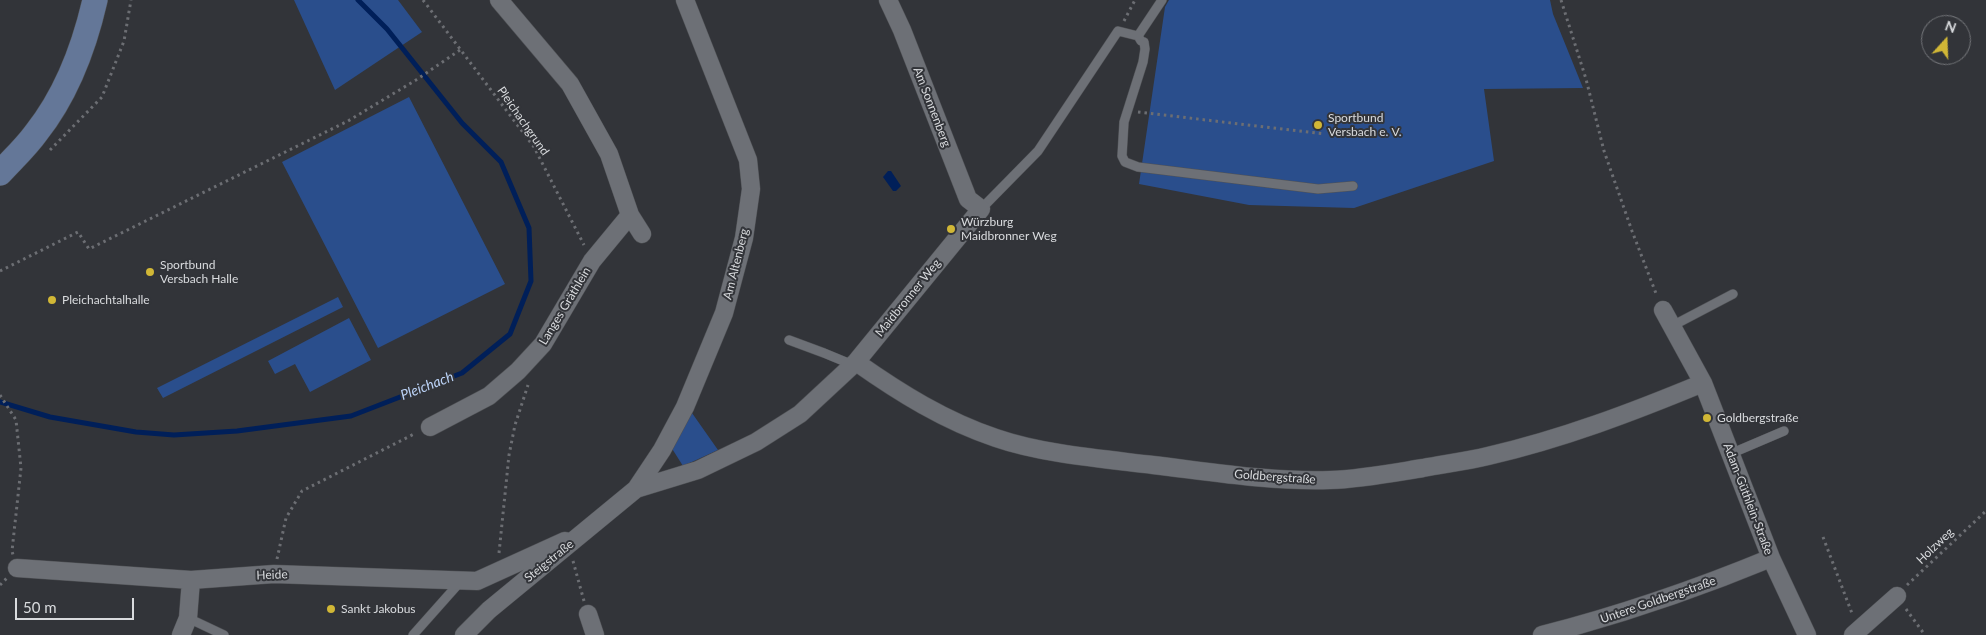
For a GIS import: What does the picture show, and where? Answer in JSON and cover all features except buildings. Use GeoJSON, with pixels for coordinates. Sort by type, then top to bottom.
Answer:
{"type":"FeatureCollection","features":[{"type":"Feature","properties":{"kind":"main road"},"geometry":{"type":"LineString","coordinates":[[0,173],[36,134],[51,113],[81,51],[95,0]]}},
{"type":"Feature","properties":{"kind":"street"},"geometry":{"type":"LineString","coordinates":[[499,0],[570,84],[609,154],[630,215],[642,234]]}},
{"type":"Feature","properties":{"kind":"street","name":"Am Altenberg"},"geometry":{"type":"LineString","coordinates":[[636,489],[662,450],[685,407],[724,313],[744,238],[751,189],[748,160],[685,0]]}},
{"type":"Feature","properties":{"kind":"street","name":"Am Sonnenberg"},"geometry":{"type":"LineString","coordinates":[[888,0],[902,30],[968,198],[981,209]]}},
{"type":"Feature","properties":{"kind":"street","name":"Maidbronner Weg"},"geometry":{"type":"LineString","coordinates":[[636,489],[698,470],[756,442],[800,414],[854,363],[981,209]]}},
{"type":"Feature","properties":{"kind":"street","name":"Langes Gräthlein"},"geometry":{"type":"LineString","coordinates":[[430,427],[489,396],[529,360],[543,344],[592,261],[630,215]]}},
{"type":"Feature","properties":{"kind":"street","name":"Adam-Güthlein-Straße"},"geometry":{"type":"LineString","coordinates":[[1663,310],[1702,383],[1770,558],[1806,635]]}},
{"type":"Feature","properties":{"kind":"street","name":"Goldbergstraße"},"geometry":{"type":"LineString","coordinates":[[854,363],[930,411],[988,436],[1030,447],[1116,461],[1287,479],[1330,480],[1374,476],[1488,456],[1572,433],[1702,383]]}},
{"type":"Feature","properties":{"kind":"street","name":"Steigstraße"},"geometry":{"type":"LineString","coordinates":[[464,635],[489,610],[636,489]]}},
{"type":"Feature","properties":{"kind":"street","name":"Heide"},"geometry":{"type":"LineString","coordinates":[[17,568],[191,580],[274,574],[477,581],[585,532]]}},
{"type":"Feature","properties":{"kind":"street","name":"Untere Goldbergstraße"},"geometry":{"type":"LineString","coordinates":[[1542,635],[1608,618],[1726,577],[1770,558]]}},
{"type":"Feature","properties":{"kind":"street"},"geometry":{"type":"LineString","coordinates":[[181,635],[188,618],[191,580]]}},
{"type":"Feature","properties":{"kind":"street"},"geometry":{"type":"LineString","coordinates":[[1853,635],[1897,596]]}},
{"type":"Feature","properties":{"kind":"street"},"geometry":{"type":"LineString","coordinates":[[588,614],[595,635]]}},
{"type":"Feature","properties":{"kind":"lane"},"geometry":{"type":"LineString","coordinates":[[1138,36],[1162,0]]}},
{"type":"Feature","properties":{"kind":"lane","name":"Maidbronner Weg"},"geometry":{"type":"LineString","coordinates":[[981,209],[1038,151],[1118,31]]}},
{"type":"Feature","properties":{"kind":"lane"},"geometry":{"type":"LineString","coordinates":[[1118,31],[1138,36],[1144,42],[1146,49],[1124,122],[1122,156],[1125,162],[1138,167],[1318,189],[1353,186]]}},
{"type":"Feature","properties":{"kind":"lane"},"geometry":{"type":"LineString","coordinates":[[1672,326],[1733,294]]}},
{"type":"Feature","properties":{"kind":"lane"},"geometry":{"type":"LineString","coordinates":[[789,340],[854,363]]}},
{"type":"Feature","properties":{"kind":"lane"},"geometry":{"type":"LineString","coordinates":[[1730,454],[1784,431]]}},
{"type":"Feature","properties":{"kind":"lane"},"geometry":{"type":"LineString","coordinates":[[413,635],[462,580]]}},
{"type":"Feature","properties":{"kind":"lane"},"geometry":{"type":"LineString","coordinates":[[188,618],[224,635]]}},
{"type":"Feature","properties":{"kind":"path","name":"Pleichachgrund"},"geometry":{"type":"LineString","coordinates":[[423,0],[534,147],[592,261]]}},
{"type":"Feature","properties":{"kind":"path"},"geometry":{"type":"LineString","coordinates":[[1118,31],[1135,0]]}},
{"type":"Feature","properties":{"kind":"path"},"geometry":{"type":"LineString","coordinates":[[1561,0],[1586,79],[1604,151],[1632,231],[1663,310]]}},
{"type":"Feature","properties":{"kind":"path"},"geometry":{"type":"LineString","coordinates":[[0,271],[78,232],[89,249],[348,121],[416,80],[428,70],[460,50]]}},
{"type":"Feature","properties":{"kind":"path"},"geometry":{"type":"LineString","coordinates":[[1127,110],[1325,134]]}},
{"type":"Feature","properties":{"kind":"path"},"geometry":{"type":"LineString","coordinates":[[498,571],[509,455],[515,425],[529,382]]}},
{"type":"Feature","properties":{"kind":"path"},"geometry":{"type":"LineString","coordinates":[[0,395],[16,420],[21,468],[12,551]]}},
{"type":"Feature","properties":{"kind":"path"},"geometry":{"type":"LineString","coordinates":[[274,574],[286,518],[302,491],[388,446],[430,427]]}},
{"type":"Feature","properties":{"kind":"path","name":"Holzweg"},"geometry":{"type":"LineString","coordinates":[[1897,596],[1986,511]]}},
{"type":"Feature","properties":{"kind":"path"},"geometry":{"type":"LineString","coordinates":[[1823,536],[1850,607]]}},
{"type":"Feature","properties":{"kind":"path"},"geometry":{"type":"LineString","coordinates":[[568,546],[588,614]]}},
{"type":"Feature","properties":{"kind":"path"},"geometry":{"type":"LineString","coordinates":[[1897,596],[1925,635]]}},
{"type":"Feature","properties":{"kind":"shaded area"},"geometry":{"type":"Polygon","coordinates":[[[294,0],[398,0],[422,32],[335,90],[294,0]]]}},
{"type":"Feature","properties":{"kind":"shaded area","name":"Sportbund Versbach e. V."},"geometry":{"type":"Polygon","coordinates":[[[1169,0],[1550,0],[1553,14],[1583,88],[1484,89],[1494,161],[1354,208],[1249,205],[1139,184],[1165,7],[1169,0]]]}},
{"type":"Feature","properties":{"kind":"shaded area"},"geometry":{"type":"Polygon","coordinates":[[[409,97],[505,284],[378,348],[282,162],[409,97]]]}},
{"type":"Feature","properties":{"kind":"shaded area"},"geometry":{"type":"Polygon","coordinates":[[[888,171],[891,171],[901,186],[896,191],[893,191],[883,177],[888,171]]]}},
{"type":"Feature","properties":{"kind":"shaded area"},"geometry":{"type":"Polygon","coordinates":[[[338,297],[343,307],[163,398],[157,388],[338,297]]]}},
{"type":"Feature","properties":{"kind":"shaded area"},"geometry":{"type":"Polygon","coordinates":[[[349,318],[371,360],[310,392],[295,364],[275,374],[268,361],[349,318]]]}},
{"type":"Feature","properties":{"kind":"shaded area"},"geometry":{"type":"Polygon","coordinates":[[[692,413],[718,450],[683,466],[671,447],[692,413]]]}},
{"type":"Feature","properties":{"kind":"waterway","name":"Pleichach"},"geometry":{"type":"LineString","coordinates":[[0,402],[50,417],[136,432],[174,435],[237,431],[351,416],[462,373],[510,334],[531,281],[529,228],[501,162],[462,123],[387,29],[358,0]]}},
{"type":"Feature","properties":{"kind":"place","name":"Sportbund Versbach e. V."},"geometry":{"type":"Point","coordinates":[1318,125]}},
{"type":"Feature","properties":{"kind":"place","name":"Würzburg Maidbronner Weg"},"geometry":{"type":"Point","coordinates":[951,229]}},
{"type":"Feature","properties":{"kind":"place","name":"Sportbund Versbach Halle"},"geometry":{"type":"Point","coordinates":[150,272]}},
{"type":"Feature","properties":{"kind":"place","name":"Pleichachtalhalle"},"geometry":{"type":"Point","coordinates":[52,300]}},
{"type":"Feature","properties":{"kind":"place","name":"Goldbergstraße"},"geometry":{"type":"Point","coordinates":[1707,418]}},
{"type":"Feature","properties":{"kind":"place","name":"Sankt Jakobus"},"geometry":{"type":"Point","coordinates":[331,609]}}]}
